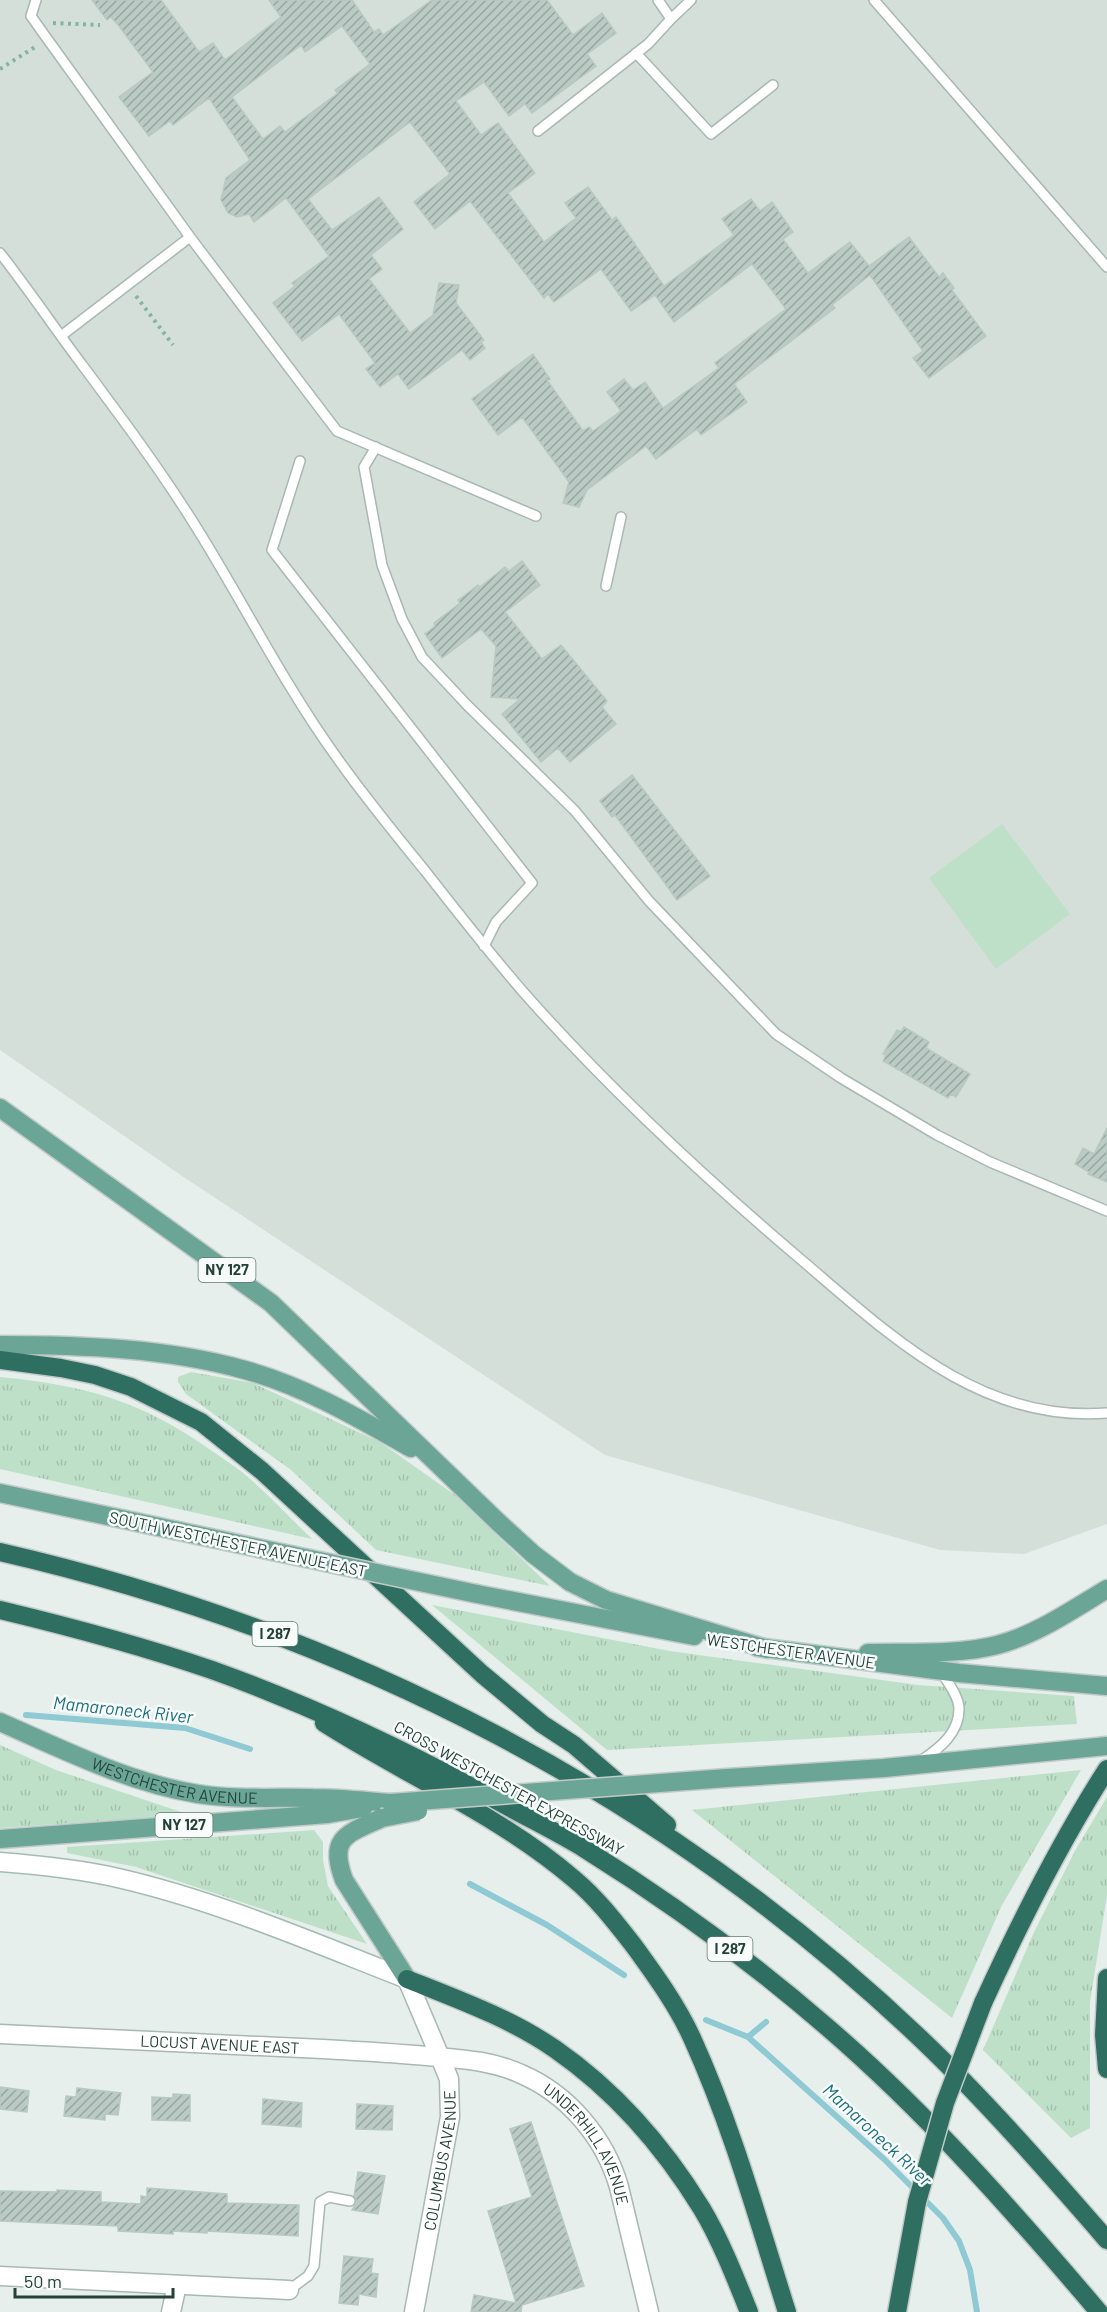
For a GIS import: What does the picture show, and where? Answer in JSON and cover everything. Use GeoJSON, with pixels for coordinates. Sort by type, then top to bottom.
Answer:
{"type":"FeatureCollection","features":[{"type":"Feature","properties":{"kind":"highway"},"geometry":{"type":"LineString","coordinates":[[0,1360],[95,1375],[130,1387],[201,1422],[262,1471],[482,1674],[542,1724],[574,1745],[738,1887]]}},
{"type":"Feature","properties":{"kind":"highway","name":"I 287"},"geometry":{"type":"LineString","coordinates":[[0,1552],[155,1593],[304,1645],[379,1677],[534,1755],[627,1808],[738,1887],[819,1951],[920,2039],[1030,2151],[1107,2240]]}},
{"type":"Feature","properties":{"kind":"highway","name":"CROSS WESTCHESTER EXPRESSWAY"},"geometry":{"type":"LineString","coordinates":[[0,1610],[139,1646],[283,1697],[356,1727],[423,1760],[582,1847],[709,1932],[828,2028],[912,2106],[992,2188],[1099,2312]]}},
{"type":"Feature","properties":{"kind":"highway"},"geometry":{"type":"LineString","coordinates":[[283,1697],[371,1753],[499,1823],[576,1880],[617,1923],[661,1983],[692,2037],[730,2135],[788,2312]]}},
{"type":"Feature","properties":{"kind":"highway"},"geometry":{"type":"LineString","coordinates":[[897,2312],[917,2202],[945,2103],[983,2003],[1020,1922],[1082,1808],[1107,1769]]}},
{"type":"Feature","properties":{"kind":"highway"},"geometry":{"type":"LineString","coordinates":[[1107,1978],[1104,2035],[1107,2069]]}},
{"type":"Feature","properties":{"kind":"highway"},"geometry":{"type":"LineString","coordinates":[[407,1979],[489,2012],[554,2048],[603,2086],[634,2118],[674,2166],[702,2210],[727,2257],[749,2312]]}},
{"type":"Feature","properties":{"kind":"main road","name":"NY 127"},"geometry":{"type":"LineString","coordinates":[[0,1108],[271,1303],[431,1459],[533,1554],[570,1582],[606,1600],[767,1649]]}},
{"type":"Feature","properties":{"kind":"main road"},"geometry":{"type":"LineString","coordinates":[[0,1345],[78,1347],[160,1353],[247,1370],[328,1403],[431,1459]]}},
{"type":"Feature","properties":{"kind":"main road","name":"SOUTH WESTCHESTER AVENUE EAST"},"geometry":{"type":"LineString","coordinates":[[0,1493],[477,1594]]}},
{"type":"Feature","properties":{"kind":"main road"},"geometry":{"type":"LineString","coordinates":[[799,1653],[948,1651],[996,1645],[1048,1624],[1107,1589]]}},
{"type":"Feature","properties":{"kind":"main road","name":"WESTCHESTER AVENUE"},"geometry":{"type":"LineString","coordinates":[[477,1594],[767,1649],[941,1671],[1107,1686]]}},
{"type":"Feature","properties":{"kind":"main road","name":"WESTCHESTER AVENUE"},"geometry":{"type":"LineString","coordinates":[[0,1722],[82,1758],[161,1786],[199,1794],[314,1798],[363,1804]]}},
{"type":"Feature","properties":{"kind":"main road"},"geometry":{"type":"LineString","coordinates":[[407,1979],[344,1880],[337,1852],[341,1842],[351,1832],[387,1811],[469,1798],[915,1765],[1107,1746]]}},
{"type":"Feature","properties":{"kind":"main road","name":"NY 127"},"geometry":{"type":"LineString","coordinates":[[0,1839],[318,1815],[363,1804],[387,1811]]}},
{"type":"Feature","properties":{"kind":"street"},"geometry":{"type":"LineString","coordinates":[[0,1862],[116,1878],[189,1897],[261,1922],[407,1979]]}},
{"type":"Feature","properties":{"kind":"street","name":"COLUMBUS AVENUE"},"geometry":{"type":"LineString","coordinates":[[407,1979],[449,2079],[450,2117],[414,2312]]}},
{"type":"Feature","properties":{"kind":"street","name":"LOCUST AVENUE EAST"},"geometry":{"type":"LineString","coordinates":[[0,2034],[440,2057]]}},
{"type":"Feature","properties":{"kind":"street","name":"UNDERHILL AVENUE"},"geometry":{"type":"LineString","coordinates":[[440,2057],[489,2062],[521,2074],[551,2091],[571,2108],[590,2130],[614,2169],[649,2312]]}},
{"type":"Feature","properties":{"kind":"street"},"geometry":{"type":"LineString","coordinates":[[0,2276],[289,2290]]}},
{"type":"Feature","properties":{"kind":"street"},"geometry":{"type":"LineString","coordinates":[[171,2312],[177,2285]]}},
{"type":"Feature","properties":{"kind":"lane"},"geometry":{"type":"LineString","coordinates":[[36,0],[31,16],[190,237],[337,430],[536,516]]}},
{"type":"Feature","properties":{"kind":"lane"},"geometry":{"type":"LineString","coordinates":[[658,0],[671,19]]}},
{"type":"Feature","properties":{"kind":"lane"},"geometry":{"type":"LineString","coordinates":[[538,131],[636,53],[691,0]]}},
{"type":"Feature","properties":{"kind":"lane"},"geometry":{"type":"LineString","coordinates":[[874,0],[1107,267]]}},
{"type":"Feature","properties":{"kind":"lane"},"geometry":{"type":"LineString","coordinates":[[636,53],[711,134],[773,85]]}},
{"type":"Feature","properties":{"kind":"lane"},"geometry":{"type":"LineString","coordinates":[[61,336],[190,237]]}},
{"type":"Feature","properties":{"kind":"lane"},"geometry":{"type":"LineString","coordinates":[[0,253],[115,409],[194,523],[332,751],[484,946],[529,998],[715,1184],[773,1236],[909,1349],[934,1367],[990,1395],[1044,1409],[1107,1413]]}},
{"type":"Feature","properties":{"kind":"lane"},"geometry":{"type":"LineString","coordinates":[[376,447],[364,467],[382,565],[402,619],[422,657],[575,811],[649,901],[776,1034],[841,1078],[937,1135],[990,1162],[1107,1211]]}},
{"type":"Feature","properties":{"kind":"lane"},"geometry":{"type":"LineString","coordinates":[[300,460],[272,550],[532,884],[496,922],[484,946]]}},
{"type":"Feature","properties":{"kind":"lane"},"geometry":{"type":"LineString","coordinates":[[606,586],[621,517]]}},
{"type":"Feature","properties":{"kind":"lane"},"geometry":{"type":"LineString","coordinates":[[915,1765],[942,1747],[953,1732],[959,1709],[956,1697],[941,1671]]}},
{"type":"Feature","properties":{"kind":"lane"},"geometry":{"type":"LineString","coordinates":[[289,2290],[308,2276],[314,2266],[320,2202],[329,2197],[350,2201]]}},
{"type":"Feature","properties":{"kind":"path"},"geometry":{"type":"LineString","coordinates":[[128,285],[173,345]]}},
{"type":"Feature","properties":{"kind":"shaded area"},"geometry":{"type":"Polygon","coordinates":[[[0,0],[1107,0],[1107,1524],[1024,1554],[940,1550],[605,1455],[182,1176],[0,1050],[0,0]]]}},
{"type":"Feature","properties":{"kind":"green space"},"geometry":{"type":"Polygon","coordinates":[[[1002,824],[1070,914],[996,969],[929,878],[1002,824]]]}},
{"type":"Feature","properties":{"kind":"green space"},"geometry":{"type":"Polygon","coordinates":[[[191,1372],[253,1383],[380,1442],[455,1495],[550,1586],[376,1550],[291,1470],[186,1394],[178,1382],[178,1377],[191,1372]]]}},
{"type":"Feature","properties":{"kind":"green space"},"geometry":{"type":"Polygon","coordinates":[[[0,1377],[31,1380],[86,1391],[112,1398],[161,1419],[240,1471],[312,1539],[0,1469],[0,1377]]]}},
{"type":"Feature","properties":{"kind":"green space"},"geometry":{"type":"Polygon","coordinates":[[[432,1605],[670,1651],[918,1685],[1074,1696],[1077,1724],[607,1750],[432,1605]]]}},
{"type":"Feature","properties":{"kind":"green space"},"geometry":{"type":"Polygon","coordinates":[[[0,1745],[56,1770],[190,1815],[0,1828],[0,1745]]]}},
{"type":"Feature","properties":{"kind":"green space"},"geometry":{"type":"Polygon","coordinates":[[[1081,1770],[1002,1905],[952,2018],[692,1810],[1081,1770]]]}},
{"type":"Feature","properties":{"kind":"green space"},"geometry":{"type":"Polygon","coordinates":[[[1107,1797],[1107,1895],[1090,2002],[1090,2128],[1071,2138],[983,2050],[1034,1932],[1076,1849],[1107,1797]]]}},
{"type":"Feature","properties":{"kind":"green space"},"geometry":{"type":"Polygon","coordinates":[[[314,1830],[323,1842],[323,1860],[328,1886],[367,1944],[136,1867],[67,1853],[67,1847],[314,1830]]]}},
{"type":"Feature","properties":{"kind":"building"},"geometry":{"type":"Polygon","coordinates":[[[92,0],[161,0],[199,52],[213,43],[225,60],[281,17],[269,0],[352,0],[374,32],[379,29],[383,35],[432,0],[547,0],[573,35],[602,13],[616,33],[587,54],[596,66],[532,113],[525,104],[509,116],[484,82],[456,101],[481,135],[498,123],[535,173],[508,193],[544,242],[576,218],[565,203],[588,187],[612,220],[616,217],[664,286],[734,235],[722,219],[751,199],[760,211],[772,202],[793,232],[783,239],[808,273],[850,242],[869,266],[909,237],[939,277],[943,273],[954,288],[952,290],[986,336],[929,378],[913,358],[923,351],[870,275],[832,305],[835,308],[734,384],[747,402],[701,435],[697,429],[656,459],[646,446],[587,490],[579,507],[563,503],[569,482],[522,417],[498,435],[472,399],[533,354],[550,379],[547,380],[583,431],[589,427],[593,431],[621,411],[607,392],[624,379],[633,390],[645,382],[663,408],[719,368],[715,363],[786,309],[752,264],[674,322],[655,295],[631,311],[601,269],[554,302],[548,294],[544,298],[470,201],[435,229],[414,202],[450,174],[410,122],[308,199],[332,230],[379,197],[403,229],[371,255],[382,269],[369,279],[410,333],[433,315],[439,283],[459,285],[456,303],[484,340],[481,342],[485,348],[470,360],[462,350],[409,389],[398,374],[380,387],[366,369],[375,363],[339,314],[302,341],[273,303],[295,286],[292,283],[329,256],[286,198],[254,222],[249,214],[237,217],[228,213],[221,200],[226,178],[250,160],[209,98],[173,125],[170,121],[149,136],[119,97],[153,72],[119,26],[111,17],[107,20],[92,0]],[[342,26],[305,52],[301,45],[232,97],[263,139],[280,126],[285,132],[338,93],[335,90],[370,64],[342,26]]]}},
{"type":"Feature","properties":{"kind":"building"},"geometry":{"type":"Polygon","coordinates":[[[522,561],[540,585],[505,612],[542,659],[561,645],[607,701],[602,707],[616,724],[570,762],[558,748],[541,762],[502,714],[520,699],[491,697],[496,646],[481,629],[442,658],[425,634],[435,626],[434,623],[460,603],[458,600],[478,585],[480,587],[505,567],[509,571],[522,561]]]}},
{"type":"Feature","properties":{"kind":"building"},"geometry":{"type":"Polygon","coordinates":[[[632,775],[710,876],[677,900],[615,815],[612,817],[600,801],[632,775]]]}},
{"type":"Feature","properties":{"kind":"building"},"geometry":{"type":"Polygon","coordinates":[[[904,1027],[929,1042],[926,1048],[970,1074],[956,1097],[951,1094],[948,1098],[883,1061],[886,1055],[883,1054],[897,1030],[901,1032],[904,1027]]]}},
{"type":"Feature","properties":{"kind":"building"},"geometry":{"type":"Polygon","coordinates":[[[1107,1128],[1107,1182],[1088,1174],[1089,1172],[1075,1164],[1083,1148],[1094,1154],[1107,1128]]]}},
{"type":"Feature","properties":{"kind":"building"},"geometry":{"type":"Polygon","coordinates":[[[0,2087],[29,2091],[27,2112],[0,2109],[0,2087]]]}},
{"type":"Feature","properties":{"kind":"building"},"geometry":{"type":"Polygon","coordinates":[[[77,2088],[121,2093],[118,2115],[105,2114],[105,2120],[64,2116],[66,2096],[76,2097],[77,2088]]]}},
{"type":"Feature","properties":{"kind":"building"},"geometry":{"type":"Polygon","coordinates":[[[173,2094],[190,2095],[190,2121],[152,2120],[152,2097],[173,2098],[173,2094]]]}},
{"type":"Feature","properties":{"kind":"building"},"geometry":{"type":"Polygon","coordinates":[[[263,2099],[302,2103],[301,2127],[262,2124],[263,2099]]]}},
{"type":"Feature","properties":{"kind":"building"},"geometry":{"type":"Polygon","coordinates":[[[357,2104],[393,2106],[392,2130],[356,2129],[357,2104]]]}},
{"type":"Feature","properties":{"kind":"building"},"geometry":{"type":"Polygon","coordinates":[[[531,2122],[584,2286],[522,2305],[521,2312],[471,2312],[474,2295],[516,2303],[488,2211],[532,2197],[510,2129],[531,2122]]]}},
{"type":"Feature","properties":{"kind":"building"},"geometry":{"type":"Polygon","coordinates":[[[358,2172],[385,2176],[378,2214],[352,2210],[357,2202],[354,2196],[358,2172]]]}},
{"type":"Feature","properties":{"kind":"building"},"geometry":{"type":"Polygon","coordinates":[[[147,2188],[227,2194],[227,2203],[299,2205],[298,2236],[207,2231],[207,2233],[173,2231],[173,2234],[118,2231],[118,2226],[0,2221],[0,2191],[101,2192],[101,2202],[141,2204],[141,2196],[147,2197],[147,2188]]]}},
{"type":"Feature","properties":{"kind":"building"},"geometry":{"type":"Polygon","coordinates":[[[344,2256],[373,2259],[371,2273],[378,2274],[376,2297],[359,2294],[358,2305],[339,2303],[344,2256]]]}},
{"type":"Feature","properties":{"kind":"waterway","name":"Mamaroneck River"},"geometry":{"type":"LineString","coordinates":[[26,1715],[185,1728],[250,1749]]}},
{"type":"Feature","properties":{"kind":"waterway","name":"Mamaroneck River"},"geometry":{"type":"LineString","coordinates":[[470,1884],[547,1925],[624,1975]]}},
{"type":"Feature","properties":{"kind":"waterway","name":"Mamaroneck River"},"geometry":{"type":"LineString","coordinates":[[706,2020],[748,2037],[884,2159],[943,2218],[959,2241],[970,2270],[977,2312]]}},
{"type":"Feature","properties":{"kind":"waterway"},"geometry":{"type":"LineString","coordinates":[[748,2037],[766,2022]]}}]}
